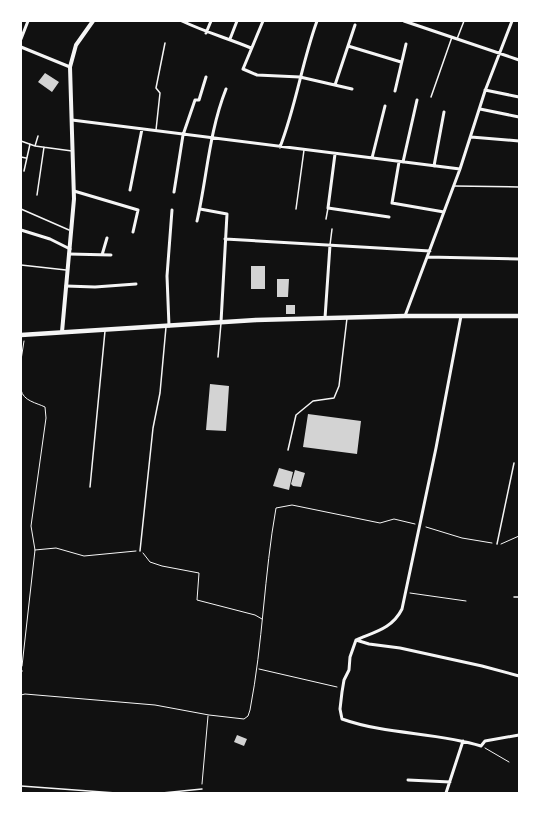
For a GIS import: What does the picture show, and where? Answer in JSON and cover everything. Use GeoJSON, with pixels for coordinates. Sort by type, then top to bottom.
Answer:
{"type":"FeatureCollection","features":[{"type":"Feature","properties":{"kind":"main road"},"geometry":{"type":"LineString","coordinates":[[23,335],[221,322],[325,318],[519,316]]}},
{"type":"Feature","properties":{"kind":"street"},"geometry":{"type":"LineString","coordinates":[[21,39],[28,21]]}},
{"type":"Feature","properties":{"kind":"street"},"geometry":{"type":"LineString","coordinates":[[62,332],[74,191],[70,67],[76,45],[93,21]]}},
{"type":"Feature","properties":{"kind":"street"},"geometry":{"type":"LineString","coordinates":[[182,21],[206,33],[230,39],[251,48]]}},
{"type":"Feature","properties":{"kind":"street"},"geometry":{"type":"LineString","coordinates":[[206,33],[211,21]]}},
{"type":"Feature","properties":{"kind":"street"},"geometry":{"type":"LineString","coordinates":[[230,39],[237,21]]}},
{"type":"Feature","properties":{"kind":"street"},"geometry":{"type":"LineString","coordinates":[[263,21],[243,69],[257,75],[300,77],[352,88]]}},
{"type":"Feature","properties":{"kind":"street"},"geometry":{"type":"LineString","coordinates":[[280,147],[291,118],[306,51],[317,21]]}},
{"type":"Feature","properties":{"kind":"street"},"geometry":{"type":"LineString","coordinates":[[404,21],[411,22],[519,60]]}},
{"type":"Feature","properties":{"kind":"street"},"geometry":{"type":"LineString","coordinates":[[405,316],[454,186],[485,90],[512,21]]}},
{"type":"Feature","properties":{"kind":"street"},"geometry":{"type":"LineString","coordinates":[[335,85],[355,25]]}},
{"type":"Feature","properties":{"kind":"street"},"geometry":{"type":"LineString","coordinates":[[395,91],[406,44]]}},
{"type":"Feature","properties":{"kind":"street"},"geometry":{"type":"LineString","coordinates":[[348,46],[401,62]]}},
{"type":"Feature","properties":{"kind":"street"},"geometry":{"type":"LineString","coordinates":[[21,47],[70,67]]}},
{"type":"Feature","properties":{"kind":"street"},"geometry":{"type":"LineString","coordinates":[[174,192],[182,134],[195,100],[199,100],[206,77]]}},
{"type":"Feature","properties":{"kind":"street"},"geometry":{"type":"LineString","coordinates":[[197,221],[211,138],[218,109],[226,89]]}},
{"type":"Feature","properties":{"kind":"street"},"geometry":{"type":"LineString","coordinates":[[485,90],[519,97]]}},
{"type":"Feature","properties":{"kind":"street"},"geometry":{"type":"LineString","coordinates":[[417,100],[392,203],[444,212]]}},
{"type":"Feature","properties":{"kind":"street"},"geometry":{"type":"LineString","coordinates":[[372,158],[385,106]]}},
{"type":"Feature","properties":{"kind":"street"},"geometry":{"type":"LineString","coordinates":[[480,109],[519,117]]}},
{"type":"Feature","properties":{"kind":"street"},"geometry":{"type":"LineString","coordinates":[[434,166],[444,112]]}},
{"type":"Feature","properties":{"kind":"street"},"geometry":{"type":"LineString","coordinates":[[72,120],[460,169]]}},
{"type":"Feature","properties":{"kind":"street"},"geometry":{"type":"LineString","coordinates":[[130,190],[142,129]]}},
{"type":"Feature","properties":{"kind":"street"},"geometry":{"type":"LineString","coordinates":[[471,137],[519,141]]}},
{"type":"Feature","properties":{"kind":"street"},"geometry":{"type":"LineString","coordinates":[[335,154],[328,208],[389,217]]}},
{"type":"Feature","properties":{"kind":"street"},"geometry":{"type":"LineString","coordinates":[[74,191],[138,210],[133,232]]}},
{"type":"Feature","properties":{"kind":"street"},"geometry":{"type":"LineString","coordinates":[[200,209],[227,214],[221,322]]}},
{"type":"Feature","properties":{"kind":"street"},"geometry":{"type":"LineString","coordinates":[[168,326],[167,276],[172,210]]}},
{"type":"Feature","properties":{"kind":"street"},"geometry":{"type":"LineString","coordinates":[[21,230],[50,239],[70,249]]}},
{"type":"Feature","properties":{"kind":"street"},"geometry":{"type":"LineString","coordinates":[[102,255],[107,238]]}},
{"type":"Feature","properties":{"kind":"street"},"geometry":{"type":"LineString","coordinates":[[225,239],[430,251]]}},
{"type":"Feature","properties":{"kind":"street"},"geometry":{"type":"LineString","coordinates":[[325,318],[330,246]]}},
{"type":"Feature","properties":{"kind":"street"},"geometry":{"type":"LineString","coordinates":[[69,254],[111,255]]}},
{"type":"Feature","properties":{"kind":"street"},"geometry":{"type":"LineString","coordinates":[[427,257],[519,259]]}},
{"type":"Feature","properties":{"kind":"street"},"geometry":{"type":"LineString","coordinates":[[66,286],[95,287],[136,284]]}},
{"type":"Feature","properties":{"kind":"street"},"geometry":{"type":"LineString","coordinates":[[461,316],[402,609],[395,620],[388,626],[356,640],[350,657],[349,670],[342,688],[340,709],[342,719],[354,724],[393,731],[463,740],[481,746],[485,741],[519,735]]}},
{"type":"Feature","properties":{"kind":"street"},"geometry":{"type":"LineString","coordinates":[[356,640],[369,644],[400,648],[482,666],[519,676]]}},
{"type":"Feature","properties":{"kind":"street"},"geometry":{"type":"LineString","coordinates":[[446,793],[463,740]]}},
{"type":"Feature","properties":{"kind":"street"},"geometry":{"type":"LineString","coordinates":[[408,780],[450,782]]}},
{"type":"Feature","properties":{"kind":"lane"},"geometry":{"type":"LineString","coordinates":[[457,39],[464,21]]}},
{"type":"Feature","properties":{"kind":"lane"},"geometry":{"type":"LineString","coordinates":[[431,97],[452,37]]}},
{"type":"Feature","properties":{"kind":"lane"},"geometry":{"type":"LineString","coordinates":[[156,131],[160,93],[156,88],[165,43]]}},
{"type":"Feature","properties":{"kind":"lane"},"geometry":{"type":"LineString","coordinates":[[35,146],[38,136]]}},
{"type":"Feature","properties":{"kind":"lane"},"geometry":{"type":"LineString","coordinates":[[21,141],[35,146],[73,151]]}},
{"type":"Feature","properties":{"kind":"lane"},"geometry":{"type":"LineString","coordinates":[[24,171],[30,144]]}},
{"type":"Feature","properties":{"kind":"lane"},"geometry":{"type":"LineString","coordinates":[[38,195],[44,147]]}},
{"type":"Feature","properties":{"kind":"lane"},"geometry":{"type":"LineString","coordinates":[[296,209],[304,150]]}},
{"type":"Feature","properties":{"kind":"lane"},"geometry":{"type":"LineString","coordinates":[[21,157],[26,158]]}},
{"type":"Feature","properties":{"kind":"lane"},"geometry":{"type":"LineString","coordinates":[[454,186],[519,188]]}},
{"type":"Feature","properties":{"kind":"lane"},"geometry":{"type":"LineString","coordinates":[[326,219],[328,208]]}},
{"type":"Feature","properties":{"kind":"lane"},"geometry":{"type":"LineString","coordinates":[[21,209],[71,231]]}},
{"type":"Feature","properties":{"kind":"lane"},"geometry":{"type":"LineString","coordinates":[[330,246],[332,229]]}},
{"type":"Feature","properties":{"kind":"lane"},"geometry":{"type":"LineString","coordinates":[[21,265],[68,270]]}},
{"type":"Feature","properties":{"kind":"lane"},"geometry":{"type":"LineString","coordinates":[[288,450],[296,415],[313,401],[334,398],[339,386],[347,318]]}},
{"type":"Feature","properties":{"kind":"lane"},"geometry":{"type":"LineString","coordinates":[[218,357],[221,322]]}},
{"type":"Feature","properties":{"kind":"lane"},"geometry":{"type":"LineString","coordinates":[[140,551],[153,428],[160,393],[168,326]]}},
{"type":"Feature","properties":{"kind":"lane"},"geometry":{"type":"LineString","coordinates":[[90,487],[105,329]]}},
{"type":"Feature","properties":{"kind":"lane"},"geometry":{"type":"LineString","coordinates":[[497,544],[514,463]]}},
{"type":"Feature","properties":{"kind":"lane"},"geometry":{"type":"LineString","coordinates":[[514,597],[519,597]]}},
{"type":"Feature","properties":{"kind":"lane"},"geometry":{"type":"LineString","coordinates":[[21,786],[116,793]]}},
{"type":"Feature","properties":{"kind":"lane"},"geometry":{"type":"LineString","coordinates":[[162,793],[202,790]]}},
{"type":"Feature","properties":{"kind":"path"},"geometry":{"type":"LineString","coordinates":[[21,360],[23,335]]}},
{"type":"Feature","properties":{"kind":"path"},"geometry":{"type":"LineString","coordinates":[[21,390],[22,395],[30,401],[45,407],[46,418],[32,526],[35,550],[21,671]]}},
{"type":"Feature","properties":{"kind":"path"},"geometry":{"type":"LineString","coordinates":[[21,695],[25,694],[155,705],[208,715],[244,718],[248,716],[258,669],[262,620],[276,508],[292,505],[380,523],[394,519],[420,525],[462,538],[497,544],[501,544],[519,536]]}},
{"type":"Feature","properties":{"kind":"path"},"geometry":{"type":"LineString","coordinates":[[35,550],[56,548],[84,556],[110,555],[121,551],[140,551],[146,554],[150,562],[162,566],[199,573],[197,600],[255,615],[262,620]]}},
{"type":"Feature","properties":{"kind":"path"},"geometry":{"type":"LineString","coordinates":[[406,593],[466,601]]}},
{"type":"Feature","properties":{"kind":"path"},"geometry":{"type":"LineString","coordinates":[[258,669],[342,688]]}},
{"type":"Feature","properties":{"kind":"path"},"geometry":{"type":"LineString","coordinates":[[202,790],[208,715]]}},
{"type":"Feature","properties":{"kind":"path"},"geometry":{"type":"LineString","coordinates":[[481,746],[509,762]]}},
{"type":"Feature","properties":{"kind":"building"},"geometry":{"type":"Polygon","coordinates":[[[45,73],[59,82],[52,92],[38,82],[45,73]]]}},
{"type":"Feature","properties":{"kind":"building"},"geometry":{"type":"Polygon","coordinates":[[[251,266],[265,266],[265,289],[251,289],[251,266]]]}},
{"type":"Feature","properties":{"kind":"building"},"geometry":{"type":"Polygon","coordinates":[[[277,279],[289,279],[288,297],[277,297],[277,279]]]}},
{"type":"Feature","properties":{"kind":"building"},"geometry":{"type":"Polygon","coordinates":[[[286,305],[295,305],[295,314],[286,314],[286,305]]]}},
{"type":"Feature","properties":{"kind":"building"},"geometry":{"type":"Polygon","coordinates":[[[210,384],[229,386],[226,431],[206,430],[210,384]]]}},
{"type":"Feature","properties":{"kind":"building"},"geometry":{"type":"Polygon","coordinates":[[[308,414],[361,421],[357,454],[303,447],[308,414]]]}},
{"type":"Feature","properties":{"kind":"building"},"geometry":{"type":"Polygon","coordinates":[[[279,468],[293,472],[289,490],[273,486],[279,468]]]}},
{"type":"Feature","properties":{"kind":"building"},"geometry":{"type":"Polygon","coordinates":[[[295,470],[305,473],[301,487],[293,486],[291,484],[295,470]]]}},
{"type":"Feature","properties":{"kind":"building"},"geometry":{"type":"Polygon","coordinates":[[[237,735],[247,739],[244,746],[234,742],[237,735]]]}}]}
